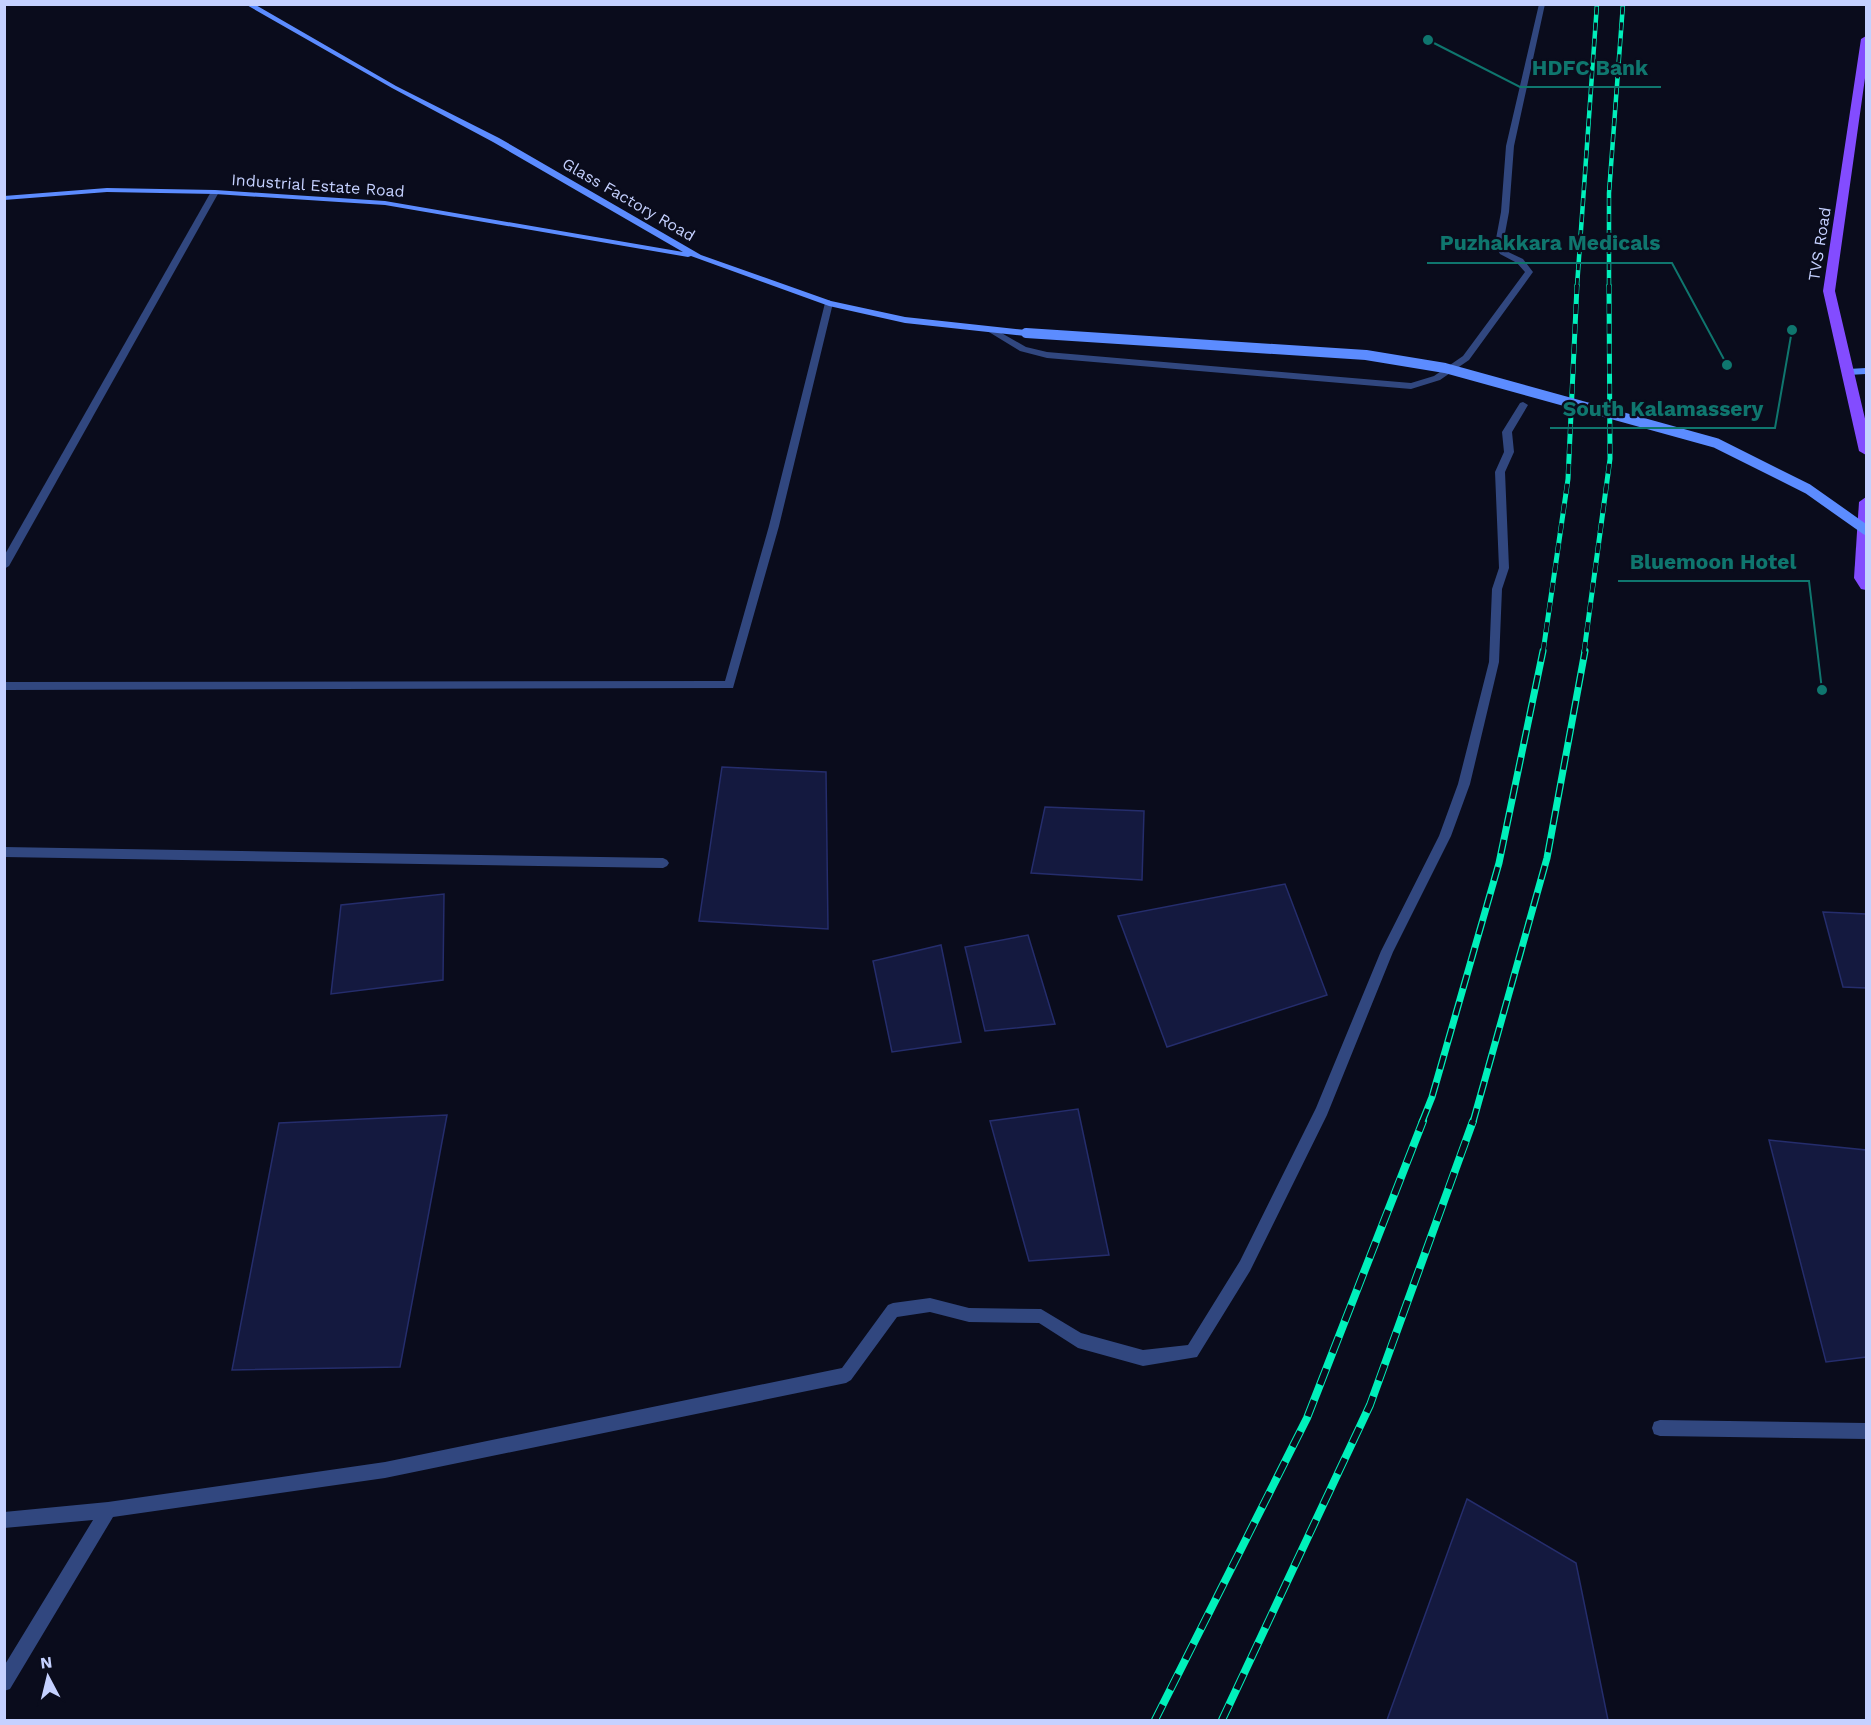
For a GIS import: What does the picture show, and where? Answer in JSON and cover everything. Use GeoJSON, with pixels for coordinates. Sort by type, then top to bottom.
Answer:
{"type":"FeatureCollection","features":[{"type":"Feature","properties":{"kind":"main road","name":"Glass Factory Road"},"geometry":{"type":"LineString","coordinates":[[248,4],[394,87],[496,140],[698,257],[829,303],[905,320],[988,329],[1366,356],[1445,368],[1716,444],[1800,484],[1845,513],[1866,530]]}},
{"type":"Feature","properties":{"kind":"main road","name":"TVS Road"},"geometry":{"type":"LineString","coordinates":[[1866,39],[1829,291],[1866,451]]}},
{"type":"Feature","properties":{"kind":"main road","name":"Industrial Estate Road"},"geometry":{"type":"LineString","coordinates":[[4,198],[107,190],[215,192],[385,203],[698,257]]}},
{"type":"Feature","properties":{"kind":"main road"},"geometry":{"type":"LineString","coordinates":[[1848,372],[1866,371]]}},
{"type":"Feature","properties":{"kind":"main road"},"geometry":{"type":"LineString","coordinates":[[1866,502],[1862,578],[1866,585]]}},
{"type":"Feature","properties":{"kind":"street"},"geometry":{"type":"LineString","coordinates":[[988,329],[1023,349],[1047,355],[1411,386],[1437,378],[1467,358],[1529,272],[1520,261],[1503,252],[1499,244],[1505,212],[1510,146],[1542,4]]}},
{"type":"Feature","properties":{"kind":"street"},"geometry":{"type":"LineString","coordinates":[[4,566],[215,192]]}},
{"type":"Feature","properties":{"kind":"street"},"geometry":{"type":"LineString","coordinates":[[4,686],[729,685],[774,526],[829,303]]}},
{"type":"Feature","properties":{"kind":"street"},"geometry":{"type":"LineString","coordinates":[[4,1520],[108,1510],[385,1470],[846,1375],[893,1310],[930,1305],[969,1315],[1041,1316],[1078,1340],[1143,1358],[1192,1352],[1245,1266],[1322,1111],[1387,951],[1445,836],[1464,784],[1494,662],[1497,589],[1504,568],[1500,472],[1509,452],[1507,432],[1523,405]]}},
{"type":"Feature","properties":{"kind":"street"},"geometry":{"type":"LineString","coordinates":[[4,852],[663,862]]}},
{"type":"Feature","properties":{"kind":"street"},"geometry":{"type":"LineString","coordinates":[[1660,1428],[1866,1431]]}},
{"type":"Feature","properties":{"kind":"street"},"geometry":{"type":"LineString","coordinates":[[4,1683],[108,1510]]}},
{"type":"Feature","properties":{"kind":"building"},"geometry":{"type":"Polygon","coordinates":[[[722,767],[826,772],[828,929],[699,921],[722,767]]]}},
{"type":"Feature","properties":{"kind":"building"},"geometry":{"type":"Polygon","coordinates":[[[1045,807],[1144,811],[1142,880],[1031,873],[1045,807]]]}},
{"type":"Feature","properties":{"kind":"building"},"geometry":{"type":"Polygon","coordinates":[[[1285,884],[1327,995],[1167,1047],[1118,916],[1285,884]]]}},
{"type":"Feature","properties":{"kind":"building"},"geometry":{"type":"Polygon","coordinates":[[[444,894],[443,980],[331,994],[341,905],[444,894]]]}},
{"type":"Feature","properties":{"kind":"building"},"geometry":{"type":"Polygon","coordinates":[[[1823,912],[1866,914],[1866,988],[1843,987],[1823,912]]]}},
{"type":"Feature","properties":{"kind":"building"},"geometry":{"type":"Polygon","coordinates":[[[1028,935],[1055,1024],[985,1031],[965,947],[1028,935]]]}},
{"type":"Feature","properties":{"kind":"building"},"geometry":{"type":"Polygon","coordinates":[[[941,945],[961,1042],[892,1052],[873,961],[941,945]]]}},
{"type":"Feature","properties":{"kind":"building"},"geometry":{"type":"Polygon","coordinates":[[[1078,1109],[1109,1255],[1029,1261],[990,1121],[1078,1109]]]}},
{"type":"Feature","properties":{"kind":"building"},"geometry":{"type":"Polygon","coordinates":[[[447,1115],[400,1367],[232,1370],[279,1123],[447,1115]]]}},
{"type":"Feature","properties":{"kind":"building"},"geometry":{"type":"Polygon","coordinates":[[[1769,1140],[1866,1150],[1866,1357],[1826,1362],[1769,1140]]]}},
{"type":"Feature","properties":{"kind":"building"},"geometry":{"type":"Polygon","coordinates":[[[1467,1499],[1576,1563],[1608,1720],[1387,1720],[1467,1499]]]}},
{"type":"Feature","properties":{"kind":"railway"},"geometry":{"type":"LineString","coordinates":[[1577,286],[1597,4]]}},
{"type":"Feature","properties":{"kind":"railway"},"geometry":{"type":"LineString","coordinates":[[1609,285],[1609,193],[1623,4]]}},
{"type":"Feature","properties":{"kind":"railway"},"geometry":{"type":"LineString","coordinates":[[1543,652],[1568,479],[1577,285]]}},
{"type":"Feature","properties":{"kind":"railway"},"geometry":{"type":"LineString","coordinates":[[1584,652],[1610,459],[1609,285]]}},
{"type":"Feature","properties":{"kind":"railway"},"geometry":{"type":"LineString","coordinates":[[1422,1122],[1432,1097],[1499,863],[1543,651]]}},
{"type":"Feature","properties":{"kind":"railway"},"geometry":{"type":"LineString","coordinates":[[1473,1122],[1547,858],[1585,651]]}},
{"type":"Feature","properties":{"kind":"railway"},"geometry":{"type":"LineString","coordinates":[[1155,1720],[1307,1418],[1423,1121]]}},
{"type":"Feature","properties":{"kind":"railway"},"geometry":{"type":"LineString","coordinates":[[1222,1720],[1370,1405],[1473,1121]]}},
{"type":"Feature","properties":{"kind":"place","name":"HDFC Bank"},"geometry":{"type":"Point","coordinates":[1428,40]}},
{"type":"Feature","properties":{"kind":"place","name":"South Kalamassery"},"geometry":{"type":"Point","coordinates":[1792,330]}},
{"type":"Feature","properties":{"kind":"place","name":"Puzhakkara Medicals"},"geometry":{"type":"Point","coordinates":[1727,365]}},
{"type":"Feature","properties":{"kind":"place","name":"Bluemoon Hotel"},"geometry":{"type":"Point","coordinates":[1822,690]}}]}
